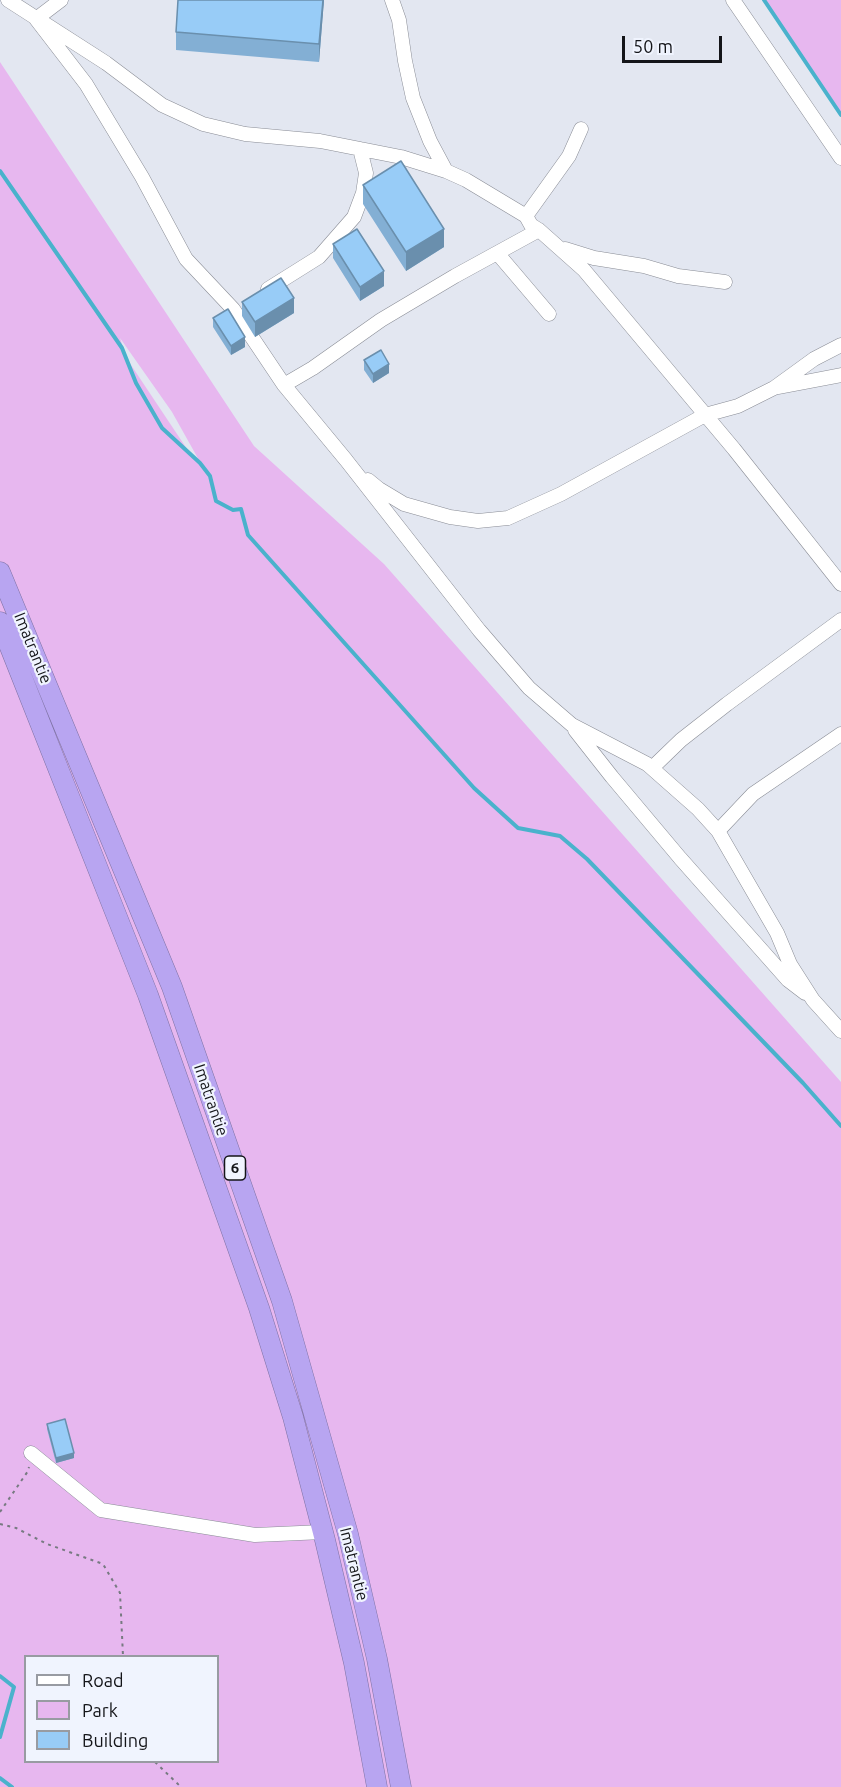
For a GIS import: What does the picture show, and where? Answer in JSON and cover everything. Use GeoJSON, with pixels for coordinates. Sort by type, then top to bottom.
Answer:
{"type":"FeatureCollection","features":[{"type":"Feature","properties":{"kind":"highway","name":"Imatrantie"},"geometry":{"type":"LineString","coordinates":[[0,572],[172,987],[282,1301],[348,1534],[377,1659],[401,1787]]}},
{"type":"Feature","properties":{"kind":"highway","name":"Imatrantie"},"geometry":{"type":"LineString","coordinates":[[0,622],[148,995],[259,1308],[293,1417],[323,1532],[354,1663],[378,1787]]}},
{"type":"Feature","properties":{"kind":"street"},"geometry":{"type":"LineString","coordinates":[[8,0],[106,63],[162,105],[203,123],[245,134],[320,141],[401,158],[446,171],[466,180],[526,216],[531,225],[584,270],[841,584]]}},
{"type":"Feature","properties":{"kind":"street"},"geometry":{"type":"LineString","coordinates":[[36,19],[61,0]]}},
{"type":"Feature","properties":{"kind":"street"},"geometry":{"type":"LineString","coordinates":[[392,0],[399,20],[405,61],[414,98],[430,141],[446,171]]}},
{"type":"Feature","properties":{"kind":"street"},"geometry":{"type":"LineString","coordinates":[[733,0],[841,158]]}},
{"type":"Feature","properties":{"kind":"street"},"geometry":{"type":"LineString","coordinates":[[36,19],[87,84],[142,177],[186,259],[237,307],[284,385],[346,460],[479,630],[529,688],[572,726],[612,777],[749,937],[788,980],[813,1000],[841,1031]]}},
{"type":"Feature","properties":{"kind":"street"},"geometry":{"type":"LineString","coordinates":[[526,216],[569,156],[581,129]]}},
{"type":"Feature","properties":{"kind":"street"},"geometry":{"type":"LineString","coordinates":[[259,294],[319,257],[354,217],[363,193],[366,173],[360,149]]}},
{"type":"Feature","properties":{"kind":"street"},"geometry":{"type":"LineString","coordinates":[[284,385],[313,368],[381,320],[539,230]]}},
{"type":"Feature","properties":{"kind":"street"},"geometry":{"type":"LineString","coordinates":[[560,248],[594,258],[644,266],[678,276],[725,282]]}},
{"type":"Feature","properties":{"kind":"street"},"geometry":{"type":"LineString","coordinates":[[498,254],[549,314]]}},
{"type":"Feature","properties":{"kind":"street"},"geometry":{"type":"LineString","coordinates":[[346,460],[379,489],[404,504],[450,517],[478,521],[508,518],[561,494],[705,415],[738,406],[774,388],[814,359],[841,345]]}},
{"type":"Feature","properties":{"kind":"street"},"geometry":{"type":"LineString","coordinates":[[774,388],[841,375]]}},
{"type":"Feature","properties":{"kind":"street"},"geometry":{"type":"LineString","coordinates":[[652,768],[681,740],[718,711],[841,620]]}},
{"type":"Feature","properties":{"kind":"street"},"geometry":{"type":"LineString","coordinates":[[572,726],[652,768],[698,809],[718,831],[777,933],[790,964],[813,1000]]}},
{"type":"Feature","properties":{"kind":"street"},"geometry":{"type":"LineString","coordinates":[[718,831],[753,794],[841,734]]}},
{"type":"Feature","properties":{"kind":"street"},"geometry":{"type":"LineString","coordinates":[[31,1453],[101,1510],[255,1535],[323,1532]]}},
{"type":"Feature","properties":{"kind":"path"},"geometry":{"type":"LineString","coordinates":[[0,1512],[28,1471]]}},
{"type":"Feature","properties":{"kind":"path"},"geometry":{"type":"LineString","coordinates":[[0,1524],[103,1564],[120,1593],[123,1655]]}},
{"type":"Feature","properties":{"kind":"path"},"geometry":{"type":"LineString","coordinates":[[157,1763],[181,1787]]}},
{"type":"Feature","properties":{"kind":"green space"},"geometry":{"type":"Polygon","coordinates":[[[764,0],[841,0],[841,115],[764,0]]]}},
{"type":"Feature","properties":{"kind":"green space"},"geometry":{"type":"Polygon","coordinates":[[[0,62],[254,446],[384,564],[841,1082],[841,1787],[0,1787],[0,62]],[[120,338],[127,359],[191,455],[200,462],[172,412],[120,338]]]}},
{"type":"Feature","properties":{"kind":"building"},"geometry":{"type":"Polygon","coordinates":[[[178,0],[323,0],[319,44],[176,32],[178,0]]]}},
{"type":"Feature","properties":{"kind":"building"},"geometry":{"type":"Polygon","coordinates":[[[401,161],[444,229],[406,252],[363,185],[401,161]]]}},
{"type":"Feature","properties":{"kind":"building"},"geometry":{"type":"Polygon","coordinates":[[[357,229],[384,271],[360,287],[333,244],[357,229]]]}},
{"type":"Feature","properties":{"kind":"building"},"geometry":{"type":"Polygon","coordinates":[[[281,278],[294,298],[255,322],[242,302],[281,278]]]}},
{"type":"Feature","properties":{"kind":"building"},"geometry":{"type":"Polygon","coordinates":[[[228,309],[245,337],[231,346],[213,318],[228,309]]]}},
{"type":"Feature","properties":{"kind":"building"},"geometry":{"type":"Polygon","coordinates":[[[381,350],[389,364],[373,374],[364,360],[381,350]]]}},
{"type":"Feature","properties":{"kind":"building"},"geometry":{"type":"Polygon","coordinates":[[[65,1419],[74,1453],[56,1458],[47,1424],[65,1419]]]}},
{"type":"Feature","properties":{"kind":"waterway"},"geometry":{"type":"LineString","coordinates":[[764,0],[841,115]]}},
{"type":"Feature","properties":{"kind":"waterway"},"geometry":{"type":"LineString","coordinates":[[0,171],[122,348],[136,383],[162,428],[200,463],[210,476],[216,501],[233,510],[241,509],[248,535],[474,788],[518,828],[560,836],[587,859],[803,1083],[841,1126]]}},
{"type":"Feature","properties":{"kind":"waterway"},"geometry":{"type":"LineString","coordinates":[[0,1676],[14,1687],[0,1737]]}},
{"type":"Feature","properties":{"kind":"waterway"},"geometry":{"type":"LineString","coordinates":[[0,1778],[12,1787]]}}]}
